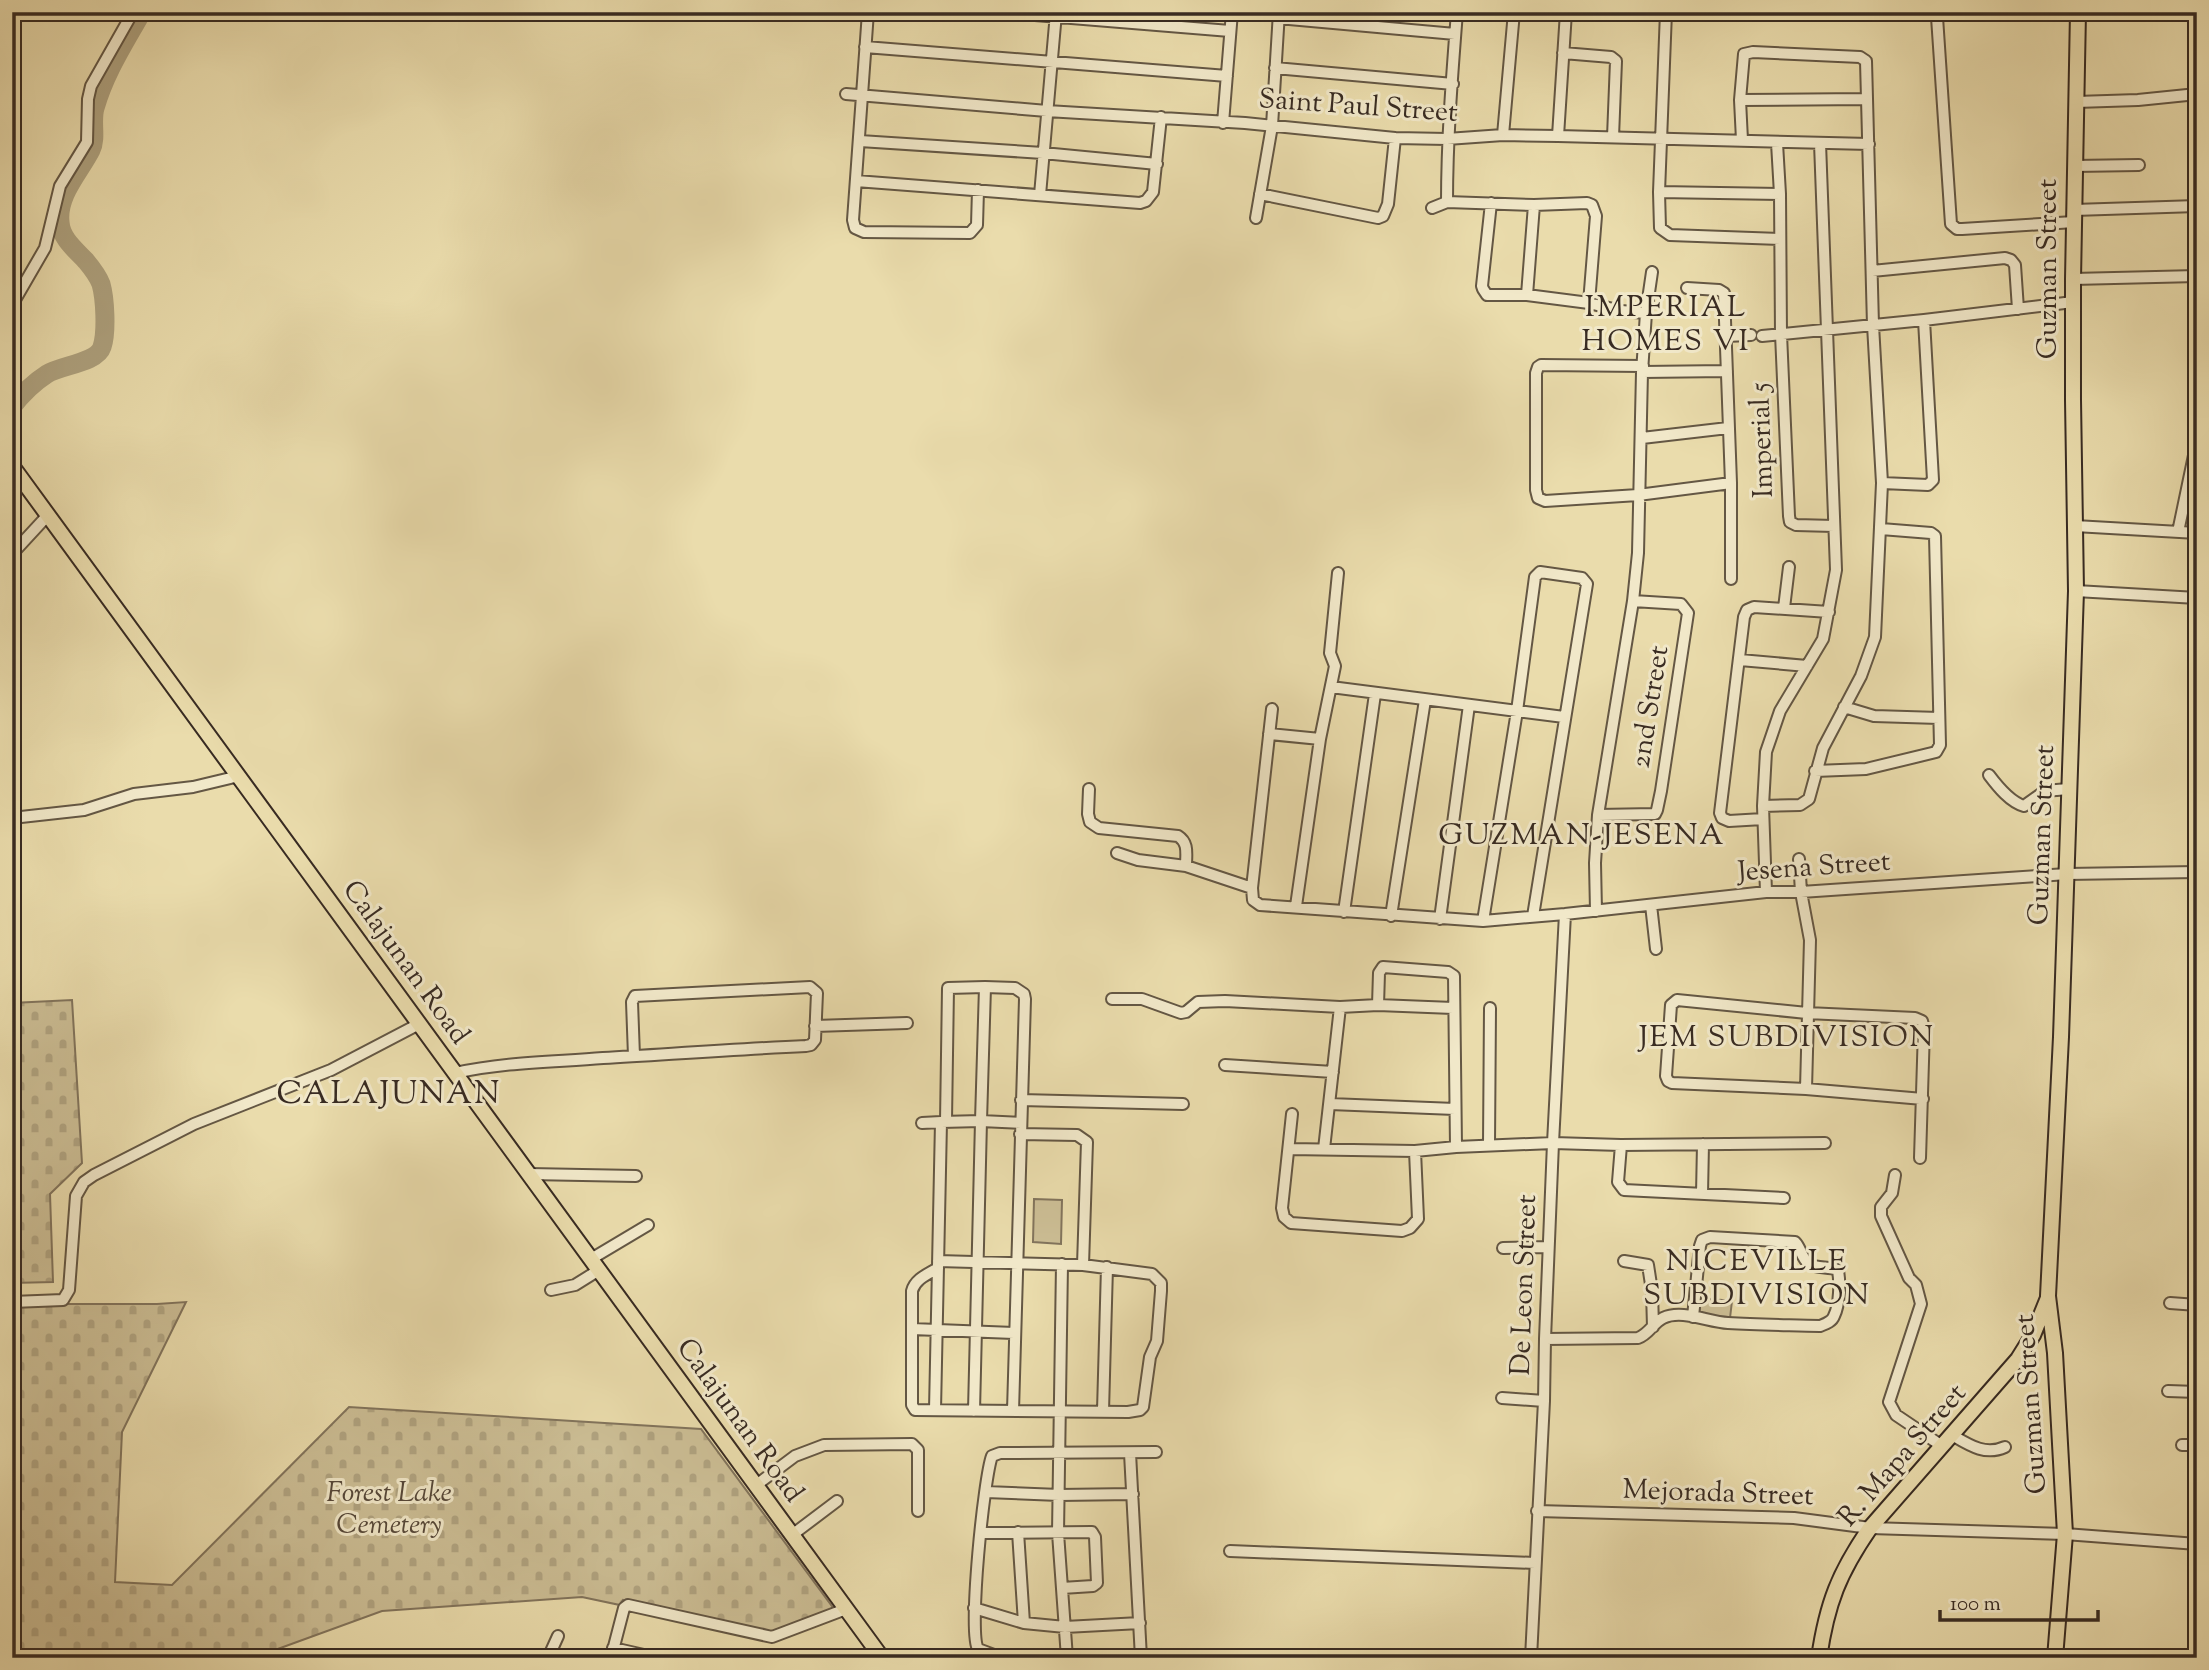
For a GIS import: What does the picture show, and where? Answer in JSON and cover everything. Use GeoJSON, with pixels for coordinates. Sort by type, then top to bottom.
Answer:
{"type":"FeatureCollection","features":[{"type":"Feature","properties":{"kind":"main road","name":"Guzman Street"},"geometry":{"type":"LineString","coordinates":[[2055,1658],[2065,1534],[2055,1353],[2048,1296],[2067,874],[2076,591],[2073,279],[2078,12]]}},
{"type":"Feature","properties":{"kind":"main road","name":"Calajunan Road"},"geometry":{"type":"LineString","coordinates":[[12,466],[882,1658]]}},
{"type":"Feature","properties":{"kind":"main road","name":"R. Mapa Street"},"geometry":{"type":"LineString","coordinates":[[1819,1658],[1823,1629],[1836,1584],[1850,1557],[1870,1528],[2018,1359],[2033,1335],[2048,1296]]}},
{"type":"Feature","properties":{"kind":"street"},"geometry":{"type":"LineString","coordinates":[[12,305],[45,247],[60,186],[87,142],[91,86],[134,12]]}},
{"type":"Feature","properties":{"kind":"street"},"geometry":{"type":"LineString","coordinates":[[868,12],[853,224],[857,231],[970,233],[977,225],[978,190]]}},
{"type":"Feature","properties":{"kind":"street"},"geometry":{"type":"LineString","coordinates":[[998,12],[1230,31]]}},
{"type":"Feature","properties":{"kind":"street"},"geometry":{"type":"LineString","coordinates":[[1223,123],[1232,12]]}},
{"type":"Feature","properties":{"kind":"street"},"geometry":{"type":"LineString","coordinates":[[1447,202],[1447,139],[1457,12]]}},
{"type":"Feature","properties":{"kind":"street"},"geometry":{"type":"LineString","coordinates":[[1503,135],[1514,12]]}},
{"type":"Feature","properties":{"kind":"street"},"geometry":{"type":"LineString","coordinates":[[1559,136],[1566,12]]}},
{"type":"Feature","properties":{"kind":"street"},"geometry":{"type":"LineString","coordinates":[[1666,12],[1660,228],[1666,234],[1780,239]]}},
{"type":"Feature","properties":{"kind":"street"},"geometry":{"type":"LineString","coordinates":[[1929,12],[1935,14],[1938,25],[1951,224],[1957,229],[2197,206]]}},
{"type":"Feature","properties":{"kind":"street"},"geometry":{"type":"LineString","coordinates":[[1040,195],[1056,15]]}},
{"type":"Feature","properties":{"kind":"street"},"geometry":{"type":"LineString","coordinates":[[1256,218],[1272,126],[1278,15],[1455,34]]}},
{"type":"Feature","properties":{"kind":"street"},"geometry":{"type":"LineString","coordinates":[[865,47],[1227,76]]}},
{"type":"Feature","properties":{"kind":"street"},"geometry":{"type":"LineString","coordinates":[[1742,140],[1740,100],[1744,54],[1748,52],[1860,57],[1864,60],[1882,483],[1875,638],[1861,676],[1823,748],[1809,799],[1800,806],[1763,806]]}},
{"type":"Feature","properties":{"kind":"street"},"geometry":{"type":"LineString","coordinates":[[1563,53],[1611,57],[1616,61],[1613,136]]}},
{"type":"Feature","properties":{"kind":"street"},"geometry":{"type":"LineString","coordinates":[[1275,68],[1453,84]]}},
{"type":"Feature","properties":{"kind":"street","name":"Saint Paul Street"},"geometry":{"type":"LineString","coordinates":[[846,94],[1047,111],[1245,123],[1395,138],[1613,136],[1869,144]]}},
{"type":"Feature","properties":{"kind":"street"},"geometry":{"type":"LineString","coordinates":[[2076,102],[2197,94]]}},
{"type":"Feature","properties":{"kind":"street"},"geometry":{"type":"LineString","coordinates":[[1740,100],[1867,99]]}},
{"type":"Feature","properties":{"kind":"street"},"geometry":{"type":"LineString","coordinates":[[856,181],[1146,201],[1153,191],[1161,117]]}},
{"type":"Feature","properties":{"kind":"street"},"geometry":{"type":"LineString","coordinates":[[1260,194],[1378,218],[1383,216],[1388,204],[1395,138]]}},
{"type":"Feature","properties":{"kind":"street"},"geometry":{"type":"LineString","coordinates":[[860,141],[1157,163]]}},
{"type":"Feature","properties":{"kind":"street","name":"Imperial 5"},"geometry":{"type":"LineString","coordinates":[[1777,143],[1790,522],[1796,525],[1833,526]]}},
{"type":"Feature","properties":{"kind":"street"},"geometry":{"type":"LineString","coordinates":[[1766,892],[1763,806],[1766,752],[1780,711],[1823,639],[1836,569],[1820,143]]}},
{"type":"Feature","properties":{"kind":"street"},"geometry":{"type":"LineString","coordinates":[[2074,166],[2139,165]]}},
{"type":"Feature","properties":{"kind":"street"},"geometry":{"type":"LineString","coordinates":[[1659,192],[1780,194]]}},
{"type":"Feature","properties":{"kind":"street"},"geometry":{"type":"LineString","coordinates":[[1432,208],[1447,202],[1534,205],[1587,203],[1595,208],[1596,216],[1589,303]]}},
{"type":"Feature","properties":{"kind":"street"},"geometry":{"type":"LineString","coordinates":[[1491,203],[1483,289],[1491,296],[1527,295],[1646,313]]}},
{"type":"Feature","properties":{"kind":"street"},"geometry":{"type":"LineString","coordinates":[[1527,295],[1534,205]]}},
{"type":"Feature","properties":{"kind":"street"},"geometry":{"type":"LineString","coordinates":[[1872,271],[2005,258],[2015,265],[2018,309]]}},
{"type":"Feature","properties":{"kind":"street"},"geometry":{"type":"LineString","coordinates":[[1596,911],[1598,815],[1633,601],[1638,553],[1643,369],[1646,313],[1652,272]]}},
{"type":"Feature","properties":{"kind":"street"},"geometry":{"type":"LineString","coordinates":[[2073,279],[2197,276]]}},
{"type":"Feature","properties":{"kind":"street"},"geometry":{"type":"LineString","coordinates":[[1687,288],[1723,292],[1731,483],[1731,579]]}},
{"type":"Feature","properties":{"kind":"street"},"geometry":{"type":"LineString","coordinates":[[1725,336],[1782,334],[2073,302]]}},
{"type":"Feature","properties":{"kind":"street"},"geometry":{"type":"LineString","coordinates":[[1882,483],[1928,485],[1933,480],[1924,320]]}},
{"type":"Feature","properties":{"kind":"street"},"geometry":{"type":"LineString","coordinates":[[1727,371],[1541,365],[1536,373],[1536,491],[1538,498],[1545,501],[1638,495],[1731,483]]}},
{"type":"Feature","properties":{"kind":"street"},"geometry":{"type":"LineString","coordinates":[[1642,438],[1728,428]]}},
{"type":"Feature","properties":{"kind":"street"},"geometry":{"type":"LineString","coordinates":[[2178,533],[2193,479],[2197,441]]}},
{"type":"Feature","properties":{"kind":"street"},"geometry":{"type":"LineString","coordinates":[[12,554],[48,515]]}},
{"type":"Feature","properties":{"kind":"street"},"geometry":{"type":"LineString","coordinates":[[2075,526],[2197,533]]}},
{"type":"Feature","properties":{"kind":"street"},"geometry":{"type":"LineString","coordinates":[[1815,771],[1866,769],[1900,762],[1936,752],[1940,745],[1935,536],[1931,533],[1881,529]]}},
{"type":"Feature","properties":{"kind":"street"},"geometry":{"type":"LineString","coordinates":[[1784,608],[1790,566]]}},
{"type":"Feature","properties":{"kind":"street"},"geometry":{"type":"LineString","coordinates":[[1483,921],[1517,711],[1535,577],[1540,572],[1582,578],[1587,584],[1533,916]]}},
{"type":"Feature","properties":{"kind":"street"},"geometry":{"type":"LineString","coordinates":[[1296,906],[1320,739],[1335,666],[1330,653],[1338,573]]}},
{"type":"Feature","properties":{"kind":"street"},"geometry":{"type":"LineString","coordinates":[[2076,591],[2197,598]]}},
{"type":"Feature","properties":{"kind":"street","name":"2nd Street"},"geometry":{"type":"LineString","coordinates":[[1598,815],[1655,814],[1661,791],[1688,613],[1681,604],[1633,601]]}},
{"type":"Feature","properties":{"kind":"street"},"geometry":{"type":"LineString","coordinates":[[1763,819],[1729,821],[1722,818],[1720,813],[1744,617],[1747,610],[1754,607],[1829,612]]}},
{"type":"Feature","properties":{"kind":"street"},"geometry":{"type":"LineString","coordinates":[[1740,660],[1807,666]]}},
{"type":"Feature","properties":{"kind":"street"},"geometry":{"type":"LineString","coordinates":[[1331,687],[1564,717]]}},
{"type":"Feature","properties":{"kind":"street"},"geometry":{"type":"LineString","coordinates":[[1343,912],[1375,694]]}},
{"type":"Feature","properties":{"kind":"street"},"geometry":{"type":"LineString","coordinates":[[1391,916],[1425,700]]}},
{"type":"Feature","properties":{"kind":"street"},"geometry":{"type":"LineString","coordinates":[[1440,919],[1469,705]]}},
{"type":"Feature","properties":{"kind":"street"},"geometry":{"type":"LineString","coordinates":[[1844,707],[1874,716],[1938,718]]}},
{"type":"Feature","properties":{"kind":"street"},"geometry":{"type":"LineString","coordinates":[[1117,853],[1138,860],[1186,866],[1252,888],[1272,709]]}},
{"type":"Feature","properties":{"kind":"street"},"geometry":{"type":"LineString","coordinates":[[1269,734],[1320,739]]}},
{"type":"Feature","properties":{"kind":"street"},"geometry":{"type":"LineString","coordinates":[[1989,775],[2007,796],[2024,806],[2045,791],[2068,789]]}},
{"type":"Feature","properties":{"kind":"street"},"geometry":{"type":"LineString","coordinates":[[12,818],[83,810],[134,794],[193,787],[239,776]]}},
{"type":"Feature","properties":{"kind":"street"},"geometry":{"type":"LineString","coordinates":[[1088,789],[1090,822],[1099,828],[1178,836],[1184,840],[1186,846],[1186,866]]}},
{"type":"Feature","properties":{"kind":"street"},"geometry":{"type":"LineString","coordinates":[[1799,859],[1801,892],[1810,940],[1806,1089]]}},
{"type":"Feature","properties":{"kind":"street","name":"Jesena Street"},"geometry":{"type":"LineString","coordinates":[[1252,888],[1253,900],[1260,905],[1483,921],[1766,892],[2067,874],[2197,872]]}},
{"type":"Feature","properties":{"kind":"street"},"geometry":{"type":"LineString","coordinates":[[1651,905],[1656,949]]}},
{"type":"Feature","properties":{"kind":"street","name":"De Leon Street"},"geometry":{"type":"LineString","coordinates":[[1531,1658],[1565,914]]}},
{"type":"Feature","properties":{"kind":"street"},"geometry":{"type":"LineString","coordinates":[[1378,1005],[1379,973],[1383,967],[1452,974],[1455,980],[1453,1008],[1456,1147]]}},
{"type":"Feature","properties":{"kind":"street"},"geometry":{"type":"LineString","coordinates":[[455,1073],[488,1066],[811,1045],[815,1040],[817,993],[810,987],[635,996],[632,1002],[634,1056]]}},
{"type":"Feature","properties":{"kind":"street"},"geometry":{"type":"LineString","coordinates":[[974,1411],[985,987]]}},
{"type":"Feature","properties":{"kind":"street"},"geometry":{"type":"LineString","coordinates":[[935,1410],[948,988],[985,987],[1015,988],[1024,994],[1013,1411]]}},
{"type":"Feature","properties":{"kind":"street"},"geometry":{"type":"LineString","coordinates":[[1112,999],[1142,999],[1181,1013],[1202,1002],[1453,1008]]}},
{"type":"Feature","properties":{"kind":"street"},"geometry":{"type":"LineString","coordinates":[[1920,1158],[1923,1100],[1922,1021],[1915,1018],[1807,1013],[1676,1000],[1673,1002],[1666,1076],[1672,1083],[1806,1089],[1923,1100]]}},
{"type":"Feature","properties":{"kind":"street"},"geometry":{"type":"LineString","coordinates":[[1324,1149],[1340,1007]]}},
{"type":"Feature","properties":{"kind":"street"},"geometry":{"type":"LineString","coordinates":[[1489,1145],[1490,1008]]}},
{"type":"Feature","properties":{"kind":"street"},"geometry":{"type":"LineString","coordinates":[[815,1026],[907,1023]]}},
{"type":"Feature","properties":{"kind":"street"},"geometry":{"type":"LineString","coordinates":[[12,1302],[63,1300],[66,1296],[69,1290],[76,1196],[84,1182],[94,1175],[194,1124],[331,1070],[419,1024]]}},
{"type":"Feature","properties":{"kind":"street"},"geometry":{"type":"LineString","coordinates":[[1225,1065],[1333,1072]]}},
{"type":"Feature","properties":{"kind":"street"},"geometry":{"type":"LineString","coordinates":[[1021,1100],[1183,1104]]}},
{"type":"Feature","properties":{"kind":"street"},"geometry":{"type":"LineString","coordinates":[[1330,1104],[1455,1109]]}},
{"type":"Feature","properties":{"kind":"street"},"geometry":{"type":"LineString","coordinates":[[1292,1114],[1282,1208],[1284,1217],[1291,1223],[1402,1231],[1410,1228],[1418,1219],[1415,1151]]}},
{"type":"Feature","properties":{"kind":"street"},"geometry":{"type":"LineString","coordinates":[[922,1123],[981,1121],[1020,1129],[1077,1135],[1087,1142],[1083,1265]]}},
{"type":"Feature","properties":{"kind":"street"},"geometry":{"type":"LineString","coordinates":[[1290,1149],[1415,1151],[1553,1143],[1825,1143]]}},
{"type":"Feature","properties":{"kind":"street"},"geometry":{"type":"LineString","coordinates":[[1702,1194],[1703,1144]]}},
{"type":"Feature","properties":{"kind":"street"},"geometry":{"type":"LineString","coordinates":[[1621,1145],[1618,1182],[1621,1188],[1784,1198]]}},
{"type":"Feature","properties":{"kind":"street"},"geometry":{"type":"LineString","coordinates":[[529,1174],[636,1176]]}},
{"type":"Feature","properties":{"kind":"street"},"geometry":{"type":"LineString","coordinates":[[1895,1175],[1892,1193],[1881,1207],[1881,1216],[1909,1278],[1916,1285],[1921,1304],[1889,1402],[1896,1415],[1942,1447]]}},
{"type":"Feature","properties":{"kind":"street"},"geometry":{"type":"LineString","coordinates":[[551,1290],[575,1284],[595,1264],[648,1225]]}},
{"type":"Feature","properties":{"kind":"street"},"geometry":{"type":"LineString","coordinates":[[1545,1339],[1638,1338],[1663,1318],[1673,1316],[1725,1323],[1820,1326],[1835,1316],[1838,1270],[1812,1265],[1803,1257],[1795,1242],[1710,1237],[1702,1240],[1700,1246],[1693,1317]]}},
{"type":"Feature","properties":{"kind":"street"},"geometry":{"type":"LineString","coordinates":[[1503,1248],[1548,1247]]}},
{"type":"Feature","properties":{"kind":"street"},"geometry":{"type":"LineString","coordinates":[[1624,1261],[1648,1265],[1653,1327]]}},
{"type":"Feature","properties":{"kind":"street"},"geometry":{"type":"LineString","coordinates":[[977,1262],[1083,1265],[1152,1273],[1161,1283],[1161,1291],[1157,1341],[1150,1357],[1143,1407],[1135,1412],[915,1410],[912,1405],[914,1286],[938,1265],[977,1262]]}},
{"type":"Feature","properties":{"kind":"street"},"geometry":{"type":"LineString","coordinates":[[1062,1264],[1058,1533],[1067,1658]]}},
{"type":"Feature","properties":{"kind":"street"},"geometry":{"type":"LineString","coordinates":[[1103,1411],[1107,1267]]}},
{"type":"Feature","properties":{"kind":"street"},"geometry":{"type":"LineString","coordinates":[[2170,1303],[2197,1306]]}},
{"type":"Feature","properties":{"kind":"street"},"geometry":{"type":"LineString","coordinates":[[912,1329],[1014,1333]]}},
{"type":"Feature","properties":{"kind":"street"},"geometry":{"type":"LineString","coordinates":[[2168,1391],[2197,1392]]}},
{"type":"Feature","properties":{"kind":"street"},"geometry":{"type":"LineString","coordinates":[[1502,1398],[1544,1401]]}},
{"type":"Feature","properties":{"kind":"street"},"geometry":{"type":"LineString","coordinates":[[1952,1435],[1980,1450],[1997,1450],[2004,1447]]}},
{"type":"Feature","properties":{"kind":"street"},"geometry":{"type":"LineString","coordinates":[[755,1486],[795,1455],[824,1445],[912,1444],[918,1450],[918,1511]]}},
{"type":"Feature","properties":{"kind":"street"},"geometry":{"type":"LineString","coordinates":[[2182,1445],[2197,1445]]}},
{"type":"Feature","properties":{"kind":"street"},"geometry":{"type":"LineString","coordinates":[[1130,1452],[1141,1658]]}},
{"type":"Feature","properties":{"kind":"street"},"geometry":{"type":"LineString","coordinates":[[1002,1658],[978,1649],[975,1644],[974,1608],[992,1455],[1156,1452]]}},
{"type":"Feature","properties":{"kind":"street"},"geometry":{"type":"LineString","coordinates":[[986,1492],[1133,1494]]}},
{"type":"Feature","properties":{"kind":"street"},"geometry":{"type":"LineString","coordinates":[[792,1535],[837,1501]]}},
{"type":"Feature","properties":{"kind":"street","name":"Mejorada Street"},"geometry":{"type":"LineString","coordinates":[[1537,1511],[1794,1518],[1870,1528],[2065,1534],[2197,1544]]}},
{"type":"Feature","properties":{"kind":"street"},"geometry":{"type":"LineString","coordinates":[[1018,1532],[1024,1623]]}},
{"type":"Feature","properties":{"kind":"street"},"geometry":{"type":"LineString","coordinates":[[981,1533],[1091,1532],[1096,1536],[1097,1583],[1093,1586],[1062,1588]]}},
{"type":"Feature","properties":{"kind":"street"},"geometry":{"type":"LineString","coordinates":[[1230,1551],[1535,1563]]}},
{"type":"Feature","properties":{"kind":"street"},"geometry":{"type":"LineString","coordinates":[[657,1658],[612,1653],[624,1608],[628,1605],[772,1637],[846,1609]]}},
{"type":"Feature","properties":{"kind":"street"},"geometry":{"type":"LineString","coordinates":[[974,1608],[1024,1623],[1065,1628],[1140,1623]]}},
{"type":"Feature","properties":{"kind":"street"},"geometry":{"type":"LineString","coordinates":[[548,1658],[558,1636]]}},
{"type":"Feature","properties":{"kind":"green space"},"geometry":{"type":"Polygon","coordinates":[[[72,1000],[82,1163],[50,1194],[53,1282],[12,1283],[12,1003],[72,1000]]]}},
{"type":"Feature","properties":{"kind":"green space"},"geometry":{"type":"Polygon","coordinates":[[[1034,1199],[1062,1200],[1061,1244],[1033,1242],[1034,1199]]]}},
{"type":"Feature","properties":{"kind":"green space"},"geometry":{"type":"Polygon","coordinates":[[[1701,1298],[1732,1301],[1730,1318],[1699,1314],[1701,1298]]]}},
{"type":"Feature","properties":{"kind":"green space","name":"Forest Lake Cemetery"},"geometry":{"type":"Polygon","coordinates":[[[186,1302],[122,1432],[115,1582],[172,1585],[349,1407],[701,1429],[834,1609],[769,1633],[623,1600],[620,1605],[582,1597],[382,1611],[253,1658],[12,1658],[12,1304],[186,1302]]]}},
{"type":"Feature","properties":{"kind":"waterway"},"geometry":{"type":"LineString","coordinates":[[12,407],[28,389],[47,374],[93,357],[102,347],[105,315],[101,284],[90,266],[66,239],[61,228],[60,212],[70,184],[93,145],[94,113],[99,95],[142,12]]}},
{"type":"Feature","properties":{"kind":"district","name":"IMPERIAL HOMES VI"},"geometry":{"type":"Point","coordinates":[1666,325]}},
{"type":"Feature","properties":{"kind":"district","name":"GUZMAN-JESENA"},"geometry":{"type":"Point","coordinates":[1582,836]}},
{"type":"Feature","properties":{"kind":"district","name":"JEM SUBDIVISION"},"geometry":{"type":"Point","coordinates":[1787,1038]}},
{"type":"Feature","properties":{"kind":"district","name":"CALAJUNAN"},"geometry":{"type":"Point","coordinates":[389,1095]}},
{"type":"Feature","properties":{"kind":"district","name":"NICEVILLE SUBDIVISION"},"geometry":{"type":"Point","coordinates":[1757,1279]}}]}
